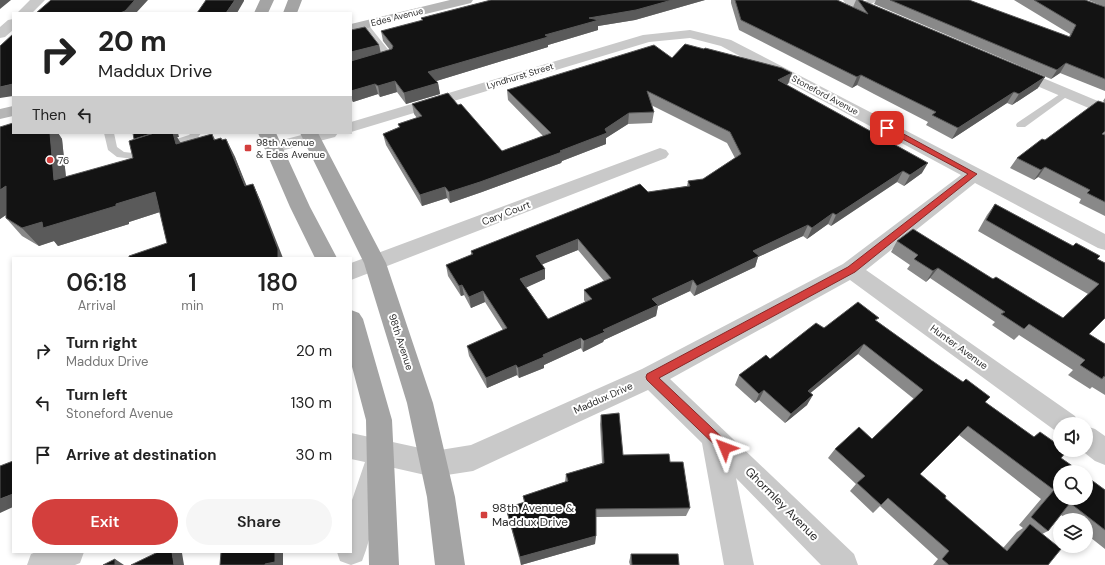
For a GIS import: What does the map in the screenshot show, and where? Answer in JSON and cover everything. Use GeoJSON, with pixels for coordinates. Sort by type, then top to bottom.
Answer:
{"type":"FeatureCollection","features":[{"type":"Feature","properties":{"kind":"main road"},"geometry":{"type":"LineString","coordinates":[[261,12],[267,0]]}},
{"type":"Feature","properties":{"kind":"main road"},"geometry":{"type":"LineString","coordinates":[[290,12],[295,0]]}},
{"type":"Feature","properties":{"kind":"main road","name":"98th Avenue"},"geometry":{"type":"LineString","coordinates":[[317,135],[375,263],[420,403],[441,496],[450,565]]}},
{"type":"Feature","properties":{"kind":"main road"},"geometry":{"type":"LineString","coordinates":[[270,141],[326,257]]}},
{"type":"Feature","properties":{"kind":"main road"},"geometry":{"type":"LineString","coordinates":[[352,323],[378,420],[381,452],[384,565]]}},
{"type":"Feature","properties":{"kind":"street"},"geometry":{"type":"LineString","coordinates":[[25,12],[38,0]]}},
{"type":"Feature","properties":{"kind":"street","name":"Edes Avenue"},"geometry":{"type":"LineString","coordinates":[[358,26],[466,0]]}},
{"type":"Feature","properties":{"kind":"street"},"geometry":{"type":"LineString","coordinates":[[862,2],[898,21]]}},
{"type":"Feature","properties":{"kind":"street"},"geometry":{"type":"LineString","coordinates":[[0,34],[12,23]]}},
{"type":"Feature","properties":{"kind":"street","name":"Lyndhurst Street"},"geometry":{"type":"LineString","coordinates":[[352,126],[648,38],[690,34]]}},
{"type":"Feature","properties":{"kind":"street","name":"Stoneford Avenue"},"geometry":{"type":"LineString","coordinates":[[690,34],[726,44],[1105,243]]}},
{"type":"Feature","properties":{"kind":"street"},"geometry":{"type":"LineString","coordinates":[[1003,66],[1105,110]]}},
{"type":"Feature","properties":{"kind":"street"},"geometry":{"type":"LineString","coordinates":[[0,114],[12,111]]}},
{"type":"Feature","properties":{"kind":"street"},"geometry":{"type":"LineString","coordinates":[[270,141],[317,135]]}},
{"type":"Feature","properties":{"kind":"street","name":"Cary Court"},"geometry":{"type":"LineString","coordinates":[[352,272],[660,154]]}},
{"type":"Feature","properties":{"kind":"street","name":"Maddux Drive"},"geometry":{"type":"LineString","coordinates":[[352,446],[434,464],[473,458],[651,377],[852,270],[974,174]]}},
{"type":"Feature","properties":{"kind":"street","name":"Hunter Avenue"},"geometry":{"type":"LineString","coordinates":[[852,270],[1056,417]]}},
{"type":"Feature","properties":{"kind":"street","name":"Ghormley Avenue"},"geometry":{"type":"LineString","coordinates":[[651,377],[844,565]]}},
{"type":"Feature","properties":{"kind":"street"},"geometry":{"type":"LineString","coordinates":[[714,437],[739,565]]}},
{"type":"Feature","properties":{"kind":"street"},"geometry":{"type":"LineString","coordinates":[[1093,443],[1105,452]]}},
{"type":"Feature","properties":{"kind":"street"},"geometry":{"type":"LineString","coordinates":[[352,548],[381,452]]}},
{"type":"Feature","properties":{"kind":"street"},"geometry":{"type":"LineString","coordinates":[[42,565],[67,553]]}},
{"type":"Feature","properties":{"kind":"street"},"geometry":{"type":"LineString","coordinates":[[346,565],[350,553]]}},
{"type":"Feature","properties":{"kind":"lane"},"geometry":{"type":"LineString","coordinates":[[352,68],[390,57],[358,26]]}},
{"type":"Feature","properties":{"kind":"lane"},"geometry":{"type":"LineString","coordinates":[[1021,125],[1066,93]]}},
{"type":"Feature","properties":{"kind":"lane"},"geometry":{"type":"LineString","coordinates":[[109,134],[112,148],[121,155],[134,156],[193,137],[195,134]]}},
{"type":"Feature","properties":{"kind":"building"},"geometry":{"type":"Polygon","coordinates":[[[51,0],[135,0],[122,12],[37,12],[51,0]]]}},
{"type":"Feature","properties":{"kind":"building"},"geometry":{"type":"Polygon","coordinates":[[[206,0],[235,0],[227,12],[198,12],[206,0]]]}},
{"type":"Feature","properties":{"kind":"building"},"geometry":{"type":"Polygon","coordinates":[[[491,0],[672,0],[636,10],[589,18],[599,20],[545,35],[548,37],[428,72],[438,83],[404,93],[395,81],[378,86],[375,84],[352,91],[352,61],[392,49],[393,46],[381,31],[423,20],[421,18],[491,0]]]}},
{"type":"Feature","properties":{"kind":"building"},"geometry":{"type":"Polygon","coordinates":[[[735,0],[837,0],[868,14],[858,0],[861,0],[1045,77],[1019,94],[1014,92],[958,128],[932,115],[936,112],[861,75],[857,77],[741,20],[735,0]]]}},
{"type":"Feature","properties":{"kind":"building"},"geometry":{"type":"Polygon","coordinates":[[[890,0],[969,0],[1070,37],[1076,25],[1034,0],[1085,0],[1105,7],[1105,79],[1066,63],[1057,70],[890,0]]]}},
{"type":"Feature","properties":{"kind":"building"},"geometry":{"type":"Polygon","coordinates":[[[365,27],[379,45],[352,52],[352,30],[365,27]]]}},
{"type":"Feature","properties":{"kind":"building"},"geometry":{"type":"Polygon","coordinates":[[[12,35],[12,84],[0,87],[0,46],[12,35]]]}},
{"type":"Feature","properties":{"kind":"building"},"geometry":{"type":"Polygon","coordinates":[[[685,44],[782,68],[792,73],[778,80],[928,163],[910,175],[903,171],[836,215],[833,213],[812,228],[808,225],[753,251],[759,256],[697,286],[693,280],[652,299],[658,305],[603,330],[605,332],[584,341],[581,338],[543,355],[544,357],[518,368],[516,365],[486,378],[467,346],[507,328],[483,291],[469,297],[462,285],[459,286],[446,265],[473,254],[471,251],[640,184],[648,192],[690,186],[688,181],[703,179],[741,154],[730,132],[647,91],[654,112],[629,113],[605,129],[607,133],[560,151],[562,152],[480,182],[449,192],[445,187],[420,195],[383,134],[400,127],[398,124],[422,116],[412,104],[448,93],[458,105],[461,104],[502,151],[551,133],[507,90],[654,45],[672,58],[685,44]],[[578,239],[536,256],[545,269],[520,279],[548,319],[592,299],[584,290],[611,278],[578,239]]]}},
{"type":"Feature","properties":{"kind":"building"},"geometry":{"type":"Polygon","coordinates":[[[1098,101],[1105,103],[1105,131],[1102,134],[1105,135],[1105,202],[1087,193],[1090,190],[1045,167],[1041,170],[1017,158],[1042,139],[1045,140],[1098,101]]]}},
{"type":"Feature","properties":{"kind":"building"},"geometry":{"type":"Polygon","coordinates":[[[12,123],[12,134],[50,134],[54,180],[133,158],[129,141],[151,134],[173,134],[176,144],[212,134],[214,140],[221,138],[222,140],[226,139],[245,186],[253,184],[278,249],[278,257],[129,257],[167,243],[155,192],[116,204],[116,206],[43,228],[42,222],[22,228],[6,218],[6,186],[0,190],[0,127],[12,123]]]}},
{"type":"Feature","properties":{"kind":"building"},"geometry":{"type":"Polygon","coordinates":[[[133,134],[151,134],[134,139],[133,134]]]}},
{"type":"Feature","properties":{"kind":"building"},"geometry":{"type":"Polygon","coordinates":[[[995,204],[1073,246],[1076,243],[1100,256],[1097,259],[1105,263],[1105,318],[1089,334],[1105,344],[1105,377],[1104,376],[1102,379],[1080,365],[1085,360],[1029,324],[1024,329],[1001,314],[1005,312],[938,268],[933,271],[914,259],[918,255],[897,241],[913,229],[993,279],[996,277],[1063,318],[1099,284],[986,220],[995,204]]]}},
{"type":"Feature","properties":{"kind":"building"},"geometry":{"type":"Polygon","coordinates":[[[858,302],[879,318],[875,320],[963,382],[966,379],[990,397],[985,402],[1034,437],[1040,432],[1053,441],[1053,457],[1062,457],[1061,458],[1071,465],[1053,465],[1053,489],[968,426],[920,474],[946,496],[945,498],[1007,551],[1030,524],[1053,543],[1053,553],[1058,553],[1048,565],[949,565],[942,559],[949,551],[888,498],[881,505],[857,483],[865,476],[835,449],[859,427],[872,439],[923,390],[864,344],[808,391],[813,395],[791,414],[764,390],[759,394],[739,375],[766,355],[770,359],[816,323],[824,328],[858,302]]]}},
{"type":"Feature","properties":{"kind":"building"},"geometry":{"type":"Polygon","coordinates":[[[619,413],[623,455],[669,454],[670,462],[683,462],[690,508],[596,509],[596,536],[520,557],[506,508],[525,502],[523,496],[568,481],[566,474],[604,463],[601,415],[619,413]]]}},
{"type":"Feature","properties":{"kind":"building"},"geometry":{"type":"Polygon","coordinates":[[[12,461],[12,494],[0,499],[0,466],[12,461]]]}},
{"type":"Feature","properties":{"kind":"building"},"geometry":{"type":"Polygon","coordinates":[[[1093,481],[1105,490],[1105,530],[1093,521],[1093,513],[1083,513],[1073,505],[1093,505],[1093,481]]]}},
{"type":"Feature","properties":{"kind":"building"},"geometry":{"type":"Polygon","coordinates":[[[1053,491],[1053,505],[1068,505],[1062,513],[1053,513],[1053,525],[1048,531],[1031,517],[1053,491]]]}},
{"type":"Feature","properties":{"kind":"building"},"geometry":{"type":"Polygon","coordinates":[[[156,553],[172,553],[174,565],[131,565],[156,553]]]}},
{"type":"Feature","properties":{"kind":"building"},"geometry":{"type":"Polygon","coordinates":[[[221,553],[275,553],[275,562],[265,565],[220,565],[221,553]]]}},
{"type":"Feature","properties":{"kind":"building"},"geometry":{"type":"Polygon","coordinates":[[[631,554],[678,554],[679,565],[632,565],[631,554]]]}},
{"type":"Feature","properties":{"kind":"building"},"geometry":{"type":"Polygon","coordinates":[[[115,559],[115,565],[103,565],[115,559]]]}},
{"type":"Feature","properties":{"kind":"place","name":"98th Avenue & Edes Avenue"},"geometry":{"type":"Point","coordinates":[248,148]}},
{"type":"Feature","properties":{"kind":"place","name":"76"},"geometry":{"type":"Point","coordinates":[50,160]}},
{"type":"Feature","properties":{"kind":"place","name":"98th Avenue & Maddux Drive"},"geometry":{"type":"Point","coordinates":[484,515]}},
{"type":"Feature","properties":{"kind":"route"},"geometry":{"type":"LineString","coordinates":[[725,448],[651,377],[852,270],[974,174],[887,128]]}}]}
